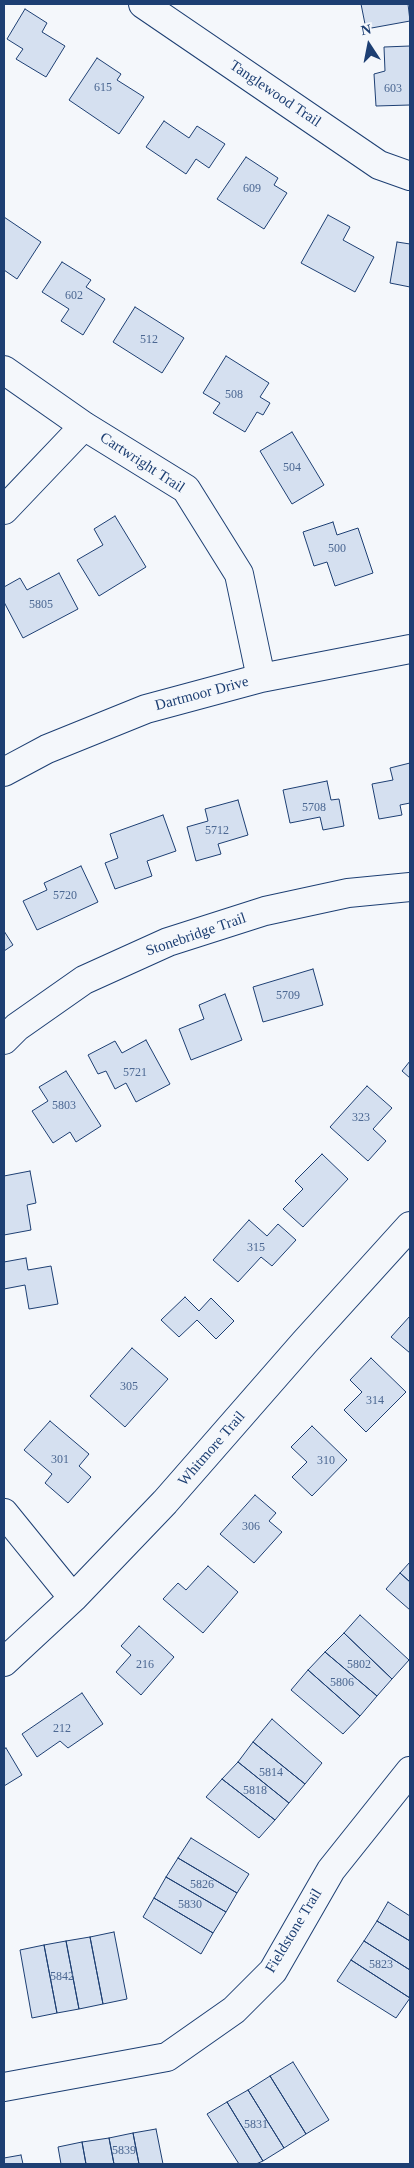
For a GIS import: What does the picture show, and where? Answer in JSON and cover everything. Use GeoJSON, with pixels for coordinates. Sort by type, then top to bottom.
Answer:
{"type":"FeatureCollection","features":[{"type":"Feature","properties":{"kind":"street","name":"Tanglewood Trail"},"geometry":{"type":"LineString","coordinates":[[143,4],[379,164],[410,176]]}},
{"type":"Feature","properties":{"kind":"street","name":"Cartwright Trail"},"geometry":{"type":"LineString","coordinates":[[4,370],[84,426],[186,489],[239,574],[262,678]]}},
{"type":"Feature","properties":{"kind":"street"},"geometry":{"type":"LineString","coordinates":[[4,510],[84,426]]}},
{"type":"Feature","properties":{"kind":"street","name":"Dartmoor Drive"},"geometry":{"type":"LineString","coordinates":[[4,772],[47,749],[146,709],[262,678],[410,649]]}},
{"type":"Feature","properties":{"kind":"street","name":"Stonebridge Trail"},"geometry":{"type":"LineString","coordinates":[[4,1040],[17,1028],[84,980],[168,942],[265,911],[348,893],[410,887]]}},
{"type":"Feature","properties":{"kind":"street","name":"Whitmore Trail"},"geometry":{"type":"LineString","coordinates":[[4,1662],[73,1598],[165,1502],[304,1343],[410,1226]]}},
{"type":"Feature","properties":{"kind":"street"},"geometry":{"type":"LineString","coordinates":[[4,1512],[73,1598]]}},
{"type":"Feature","properties":{"kind":"street","name":"Fieldstone Trail"},"geometry":{"type":"LineString","coordinates":[[4,2087],[167,2057],[234,2010],[273,1971],[331,1870],[410,1771]]}},
{"type":"Feature","properties":{"kind":"building"},"geometry":{"type":"Polygon","coordinates":[[[361,4],[408,4],[410,21],[366,29],[361,4]]]}},
{"type":"Feature","properties":{"kind":"building"},"geometry":{"type":"Polygon","coordinates":[[[25,9],[47,23],[42,32],[65,46],[46,77],[16,59],[23,49],[7,39],[25,9]]]}},
{"type":"Feature","properties":{"kind":"building"},"geometry":{"type":"Polygon","coordinates":[[[410,46],[410,105],[376,106],[374,74],[385,71],[384,47],[410,46]]]}},
{"type":"Feature","properties":{"kind":"building"},"geometry":{"type":"Polygon","coordinates":[[[97,58],[121,74],[117,80],[144,97],[119,134],[69,100],[97,58]]]}},
{"type":"Feature","properties":{"kind":"building"},"geometry":{"type":"Polygon","coordinates":[[[164,121],[189,138],[197,126],[225,144],[209,168],[196,159],[186,174],[146,147],[164,121]]]}},
{"type":"Feature","properties":{"kind":"building"},"geometry":{"type":"Polygon","coordinates":[[[246,157],[278,178],[274,185],[287,193],[264,229],[217,199],[246,157]]]}},
{"type":"Feature","properties":{"kind":"building"},"geometry":{"type":"Polygon","coordinates":[[[328,215],[350,227],[343,240],[374,257],[355,292],[301,263],[328,215]]]}},
{"type":"Feature","properties":{"kind":"building"},"geometry":{"type":"Polygon","coordinates":[[[4,217],[41,242],[17,279],[4,270],[4,217]]]}},
{"type":"Feature","properties":{"kind":"building"},"geometry":{"type":"Polygon","coordinates":[[[397,242],[410,244],[410,287],[390,283],[397,242]]]}},
{"type":"Feature","properties":{"kind":"building"},"geometry":{"type":"Polygon","coordinates":[[[62,262],[91,280],[86,287],[105,299],[83,335],[61,321],[69,309],[42,292],[62,262]]]}},
{"type":"Feature","properties":{"kind":"building"},"geometry":{"type":"Polygon","coordinates":[[[135,307],[184,338],[162,373],[113,342],[135,307]]]}},
{"type":"Feature","properties":{"kind":"building"},"geometry":{"type":"Polygon","coordinates":[[[226,356],[269,383],[260,397],[270,403],[263,415],[257,412],[245,432],[213,413],[220,403],[203,393],[226,356]]]}},
{"type":"Feature","properties":{"kind":"building"},"geometry":{"type":"Polygon","coordinates":[[[292,432],[324,485],[292,504],[260,451],[292,432]]]}},
{"type":"Feature","properties":{"kind":"building"},"geometry":{"type":"Polygon","coordinates":[[[115,516],[146,567],[99,596],[77,560],[103,545],[94,529],[115,516]]]}},
{"type":"Feature","properties":{"kind":"building"},"geometry":{"type":"Polygon","coordinates":[[[333,522],[337,535],[358,528],[373,573],[335,586],[327,562],[314,566],[303,532],[333,522]]]}},
{"type":"Feature","properties":{"kind":"building"},"geometry":{"type":"Polygon","coordinates":[[[59,573],[78,609],[23,638],[4,602],[4,587],[20,578],[27,590],[59,573]]]}},
{"type":"Feature","properties":{"kind":"building"},"geometry":{"type":"Polygon","coordinates":[[[410,763],[410,803],[400,805],[402,815],[379,819],[372,784],[393,780],[390,768],[410,763]]]}},
{"type":"Feature","properties":{"kind":"building"},"geometry":{"type":"Polygon","coordinates":[[[327,781],[331,800],[339,799],[344,826],[323,830],[320,817],[290,823],[283,790],[327,781]]]}},
{"type":"Feature","properties":{"kind":"building"},"geometry":{"type":"Polygon","coordinates":[[[238,800],[248,835],[218,844],[221,854],[196,861],[187,827],[208,821],[205,809],[238,800]]]}},
{"type":"Feature","properties":{"kind":"building"},"geometry":{"type":"Polygon","coordinates":[[[163,815],[176,851],[147,861],[152,876],[115,889],[105,863],[118,858],[110,834],[163,815]]]}},
{"type":"Feature","properties":{"kind":"building"},"geometry":{"type":"Polygon","coordinates":[[[81,866],[98,902],[37,930],[23,901],[47,890],[44,883],[81,866]]]}},
{"type":"Feature","properties":{"kind":"building"},"geometry":{"type":"Polygon","coordinates":[[[4,931],[13,945],[4,951],[4,931]]]}},
{"type":"Feature","properties":{"kind":"building"},"geometry":{"type":"Polygon","coordinates":[[[313,969],[323,1005],[263,1022],[253,987],[313,969]]]}},
{"type":"Feature","properties":{"kind":"building"},"geometry":{"type":"Polygon","coordinates":[[[225,994],[242,1040],[191,1060],[179,1029],[204,1019],[199,1005],[225,994]]]}},
{"type":"Feature","properties":{"kind":"building"},"geometry":{"type":"Polygon","coordinates":[[[146,1040],[170,1084],[136,1102],[126,1083],[115,1089],[106,1071],[98,1074],[88,1055],[115,1041],[122,1053],[146,1040]]]}},
{"type":"Feature","properties":{"kind":"building"},"geometry":{"type":"Polygon","coordinates":[[[410,1061],[410,1078],[402,1071],[410,1061]]]}},
{"type":"Feature","properties":{"kind":"building"},"geometry":{"type":"Polygon","coordinates":[[[66,1071],[101,1126],[76,1142],[70,1132],[53,1143],[32,1111],[48,1101],[39,1087],[66,1071]]]}},
{"type":"Feature","properties":{"kind":"building"},"geometry":{"type":"Polygon","coordinates":[[[367,1086],[392,1108],[373,1129],[386,1141],[368,1161],[330,1127],[367,1086]]]}},
{"type":"Feature","properties":{"kind":"building"},"geometry":{"type":"Polygon","coordinates":[[[322,1154],[348,1179],[303,1227],[283,1209],[303,1189],[295,1181],[322,1154]]]}},
{"type":"Feature","properties":{"kind":"building"},"geometry":{"type":"Polygon","coordinates":[[[30,1171],[36,1203],[27,1205],[31,1230],[4,1235],[4,1176],[30,1171]]]}},
{"type":"Feature","properties":{"kind":"building"},"geometry":{"type":"Polygon","coordinates":[[[249,1220],[267,1236],[278,1224],[296,1240],[272,1266],[261,1257],[238,1282],[213,1260],[249,1220]]]}},
{"type":"Feature","properties":{"kind":"building"},"geometry":{"type":"Polygon","coordinates":[[[26,1258],[28,1270],[51,1266],[58,1304],[29,1309],[25,1285],[4,1289],[4,1262],[26,1258]]]}},
{"type":"Feature","properties":{"kind":"building"},"geometry":{"type":"Polygon","coordinates":[[[185,1297],[199,1311],[211,1298],[234,1321],[216,1339],[197,1320],[179,1337],[161,1320],[185,1297]]]}},
{"type":"Feature","properties":{"kind":"building"},"geometry":{"type":"Polygon","coordinates":[[[410,1316],[410,1353],[391,1337],[410,1316]]]}},
{"type":"Feature","properties":{"kind":"building"},"geometry":{"type":"Polygon","coordinates":[[[132,1348],[168,1379],[125,1427],[90,1396],[132,1348]]]}},
{"type":"Feature","properties":{"kind":"building"},"geometry":{"type":"Polygon","coordinates":[[[371,1358],[406,1392],[366,1432],[344,1410],[362,1392],[350,1380],[371,1358]]]}},
{"type":"Feature","properties":{"kind":"building"},"geometry":{"type":"Polygon","coordinates":[[[50,1421],[89,1454],[79,1466],[91,1477],[68,1503],[45,1483],[52,1474],[24,1450],[50,1421]]]}},
{"type":"Feature","properties":{"kind":"building"},"geometry":{"type":"Polygon","coordinates":[[[312,1426],[347,1460],[312,1496],[292,1477],[307,1462],[291,1447],[312,1426]]]}},
{"type":"Feature","properties":{"kind":"building"},"geometry":{"type":"Polygon","coordinates":[[[255,1495],[276,1513],[269,1521],[282,1532],[254,1563],[220,1534],[255,1495]]]}},
{"type":"Feature","properties":{"kind":"building"},"geometry":{"type":"Polygon","coordinates":[[[410,1562],[410,1582],[400,1573],[410,1562]]]}},
{"type":"Feature","properties":{"kind":"building"},"geometry":{"type":"Polygon","coordinates":[[[208,1566],[238,1592],[203,1633],[163,1599],[178,1583],[186,1590],[208,1566]]]}},
{"type":"Feature","properties":{"kind":"building"},"geometry":{"type":"Polygon","coordinates":[[[400,1573],[410,1582],[410,1610],[386,1589],[400,1573]]]}},
{"type":"Feature","properties":{"kind":"building"},"geometry":{"type":"Polygon","coordinates":[[[360,1615],[409,1660],[392,1679],[344,1633],[360,1615]]]}},
{"type":"Feature","properties":{"kind":"building"},"geometry":{"type":"Polygon","coordinates":[[[139,1626],[174,1657],[141,1695],[116,1672],[131,1655],[121,1646],[139,1626]]]}},
{"type":"Feature","properties":{"kind":"building"},"geometry":{"type":"Polygon","coordinates":[[[344,1633],[392,1679],[377,1696],[325,1652],[344,1633]]]}},
{"type":"Feature","properties":{"kind":"building"},"geometry":{"type":"Polygon","coordinates":[[[325,1652],[377,1696],[360,1716],[308,1670],[325,1652]]]}},
{"type":"Feature","properties":{"kind":"building"},"geometry":{"type":"Polygon","coordinates":[[[308,1670],[360,1716],[343,1734],[291,1690],[308,1670]]]}},
{"type":"Feature","properties":{"kind":"building"},"geometry":{"type":"Polygon","coordinates":[[[82,1693],[103,1724],[68,1748],[60,1741],[37,1757],[22,1734],[82,1693]]]}},
{"type":"Feature","properties":{"kind":"building"},"geometry":{"type":"Polygon","coordinates":[[[272,1719],[322,1763],[305,1784],[253,1742],[272,1719]]]}},
{"type":"Feature","properties":{"kind":"building"},"geometry":{"type":"Polygon","coordinates":[[[253,1742],[305,1784],[289,1803],[238,1762],[253,1742]]]}},
{"type":"Feature","properties":{"kind":"building"},"geometry":{"type":"Polygon","coordinates":[[[6,1748],[22,1775],[4,1786],[4,1749],[6,1748]]]}},
{"type":"Feature","properties":{"kind":"building"},"geometry":{"type":"Polygon","coordinates":[[[238,1762],[289,1803],[275,1820],[222,1779],[238,1762]]]}},
{"type":"Feature","properties":{"kind":"building"},"geometry":{"type":"Polygon","coordinates":[[[222,1779],[275,1820],[259,1838],[206,1797],[222,1779]]]}},
{"type":"Feature","properties":{"kind":"building"},"geometry":{"type":"Polygon","coordinates":[[[191,1838],[249,1874],[237,1893],[178,1858],[191,1838]]]}},
{"type":"Feature","properties":{"kind":"building"},"geometry":{"type":"Polygon","coordinates":[[[178,1858],[237,1893],[226,1912],[166,1877],[178,1858]]]}},
{"type":"Feature","properties":{"kind":"building"},"geometry":{"type":"Polygon","coordinates":[[[166,1877],[226,1912],[213,1933],[154,1898],[166,1877]]]}},
{"type":"Feature","properties":{"kind":"building"},"geometry":{"type":"Polygon","coordinates":[[[154,1898],[213,1933],[201,1954],[143,1917],[154,1898]]]}},
{"type":"Feature","properties":{"kind":"building"},"geometry":{"type":"Polygon","coordinates":[[[388,1902],[410,1916],[410,1941],[377,1921],[388,1902]]]}},
{"type":"Feature","properties":{"kind":"building"},"geometry":{"type":"Polygon","coordinates":[[[377,1921],[410,1941],[410,1970],[364,1941],[377,1921]]]}},
{"type":"Feature","properties":{"kind":"building"},"geometry":{"type":"Polygon","coordinates":[[[114,1932],[127,1999],[103,2004],[90,1937],[114,1932]]]}},
{"type":"Feature","properties":{"kind":"building"},"geometry":{"type":"Polygon","coordinates":[[[90,1937],[103,2004],[79,2009],[66,1941],[90,1937]]]}},
{"type":"Feature","properties":{"kind":"building"},"geometry":{"type":"Polygon","coordinates":[[[66,1941],[79,2009],[57,2013],[44,1945],[66,1941]]]}},
{"type":"Feature","properties":{"kind":"building"},"geometry":{"type":"Polygon","coordinates":[[[364,1941],[410,1970],[410,1998],[351,1960],[364,1941]]]}},
{"type":"Feature","properties":{"kind":"building"},"geometry":{"type":"Polygon","coordinates":[[[44,1945],[57,2013],[32,2018],[20,1950],[44,1945]]]}},
{"type":"Feature","properties":{"kind":"building"},"geometry":{"type":"Polygon","coordinates":[[[351,1960],[410,1998],[396,2018],[337,1981],[351,1960]]]}},
{"type":"Feature","properties":{"kind":"building"},"geometry":{"type":"Polygon","coordinates":[[[293,2062],[329,2120],[306,2134],[270,2076],[293,2062]]]}},
{"type":"Feature","properties":{"kind":"building"},"geometry":{"type":"Polygon","coordinates":[[[270,2076],[306,2134],[284,2148],[248,2090],[270,2076]]]}},
{"type":"Feature","properties":{"kind":"building"},"geometry":{"type":"Polygon","coordinates":[[[248,2090],[284,2148],[263,2161],[227,2102],[248,2090]]]}},
{"type":"Feature","properties":{"kind":"building"},"geometry":{"type":"Polygon","coordinates":[[[227,2102],[263,2161],[256,2164],[239,2164],[207,2114],[227,2102]]]}},
{"type":"Feature","properties":{"kind":"building"},"geometry":{"type":"Polygon","coordinates":[[[156,2129],[163,2164],[139,2164],[133,2133],[156,2129]]]}},
{"type":"Feature","properties":{"kind":"building"},"geometry":{"type":"Polygon","coordinates":[[[133,2133],[139,2164],[114,2164],[109,2138],[133,2133]]]}},
{"type":"Feature","properties":{"kind":"building"},"geometry":{"type":"Polygon","coordinates":[[[109,2138],[114,2164],[86,2164],[82,2142],[109,2138]]]}},
{"type":"Feature","properties":{"kind":"building"},"geometry":{"type":"Polygon","coordinates":[[[82,2142],[86,2164],[61,2164],[58,2147],[82,2142]]]}},
{"type":"Feature","properties":{"kind":"building"},"geometry":{"type":"Polygon","coordinates":[[[21,2155],[23,2164],[4,2164],[4,2158],[21,2155]]]}}]}
